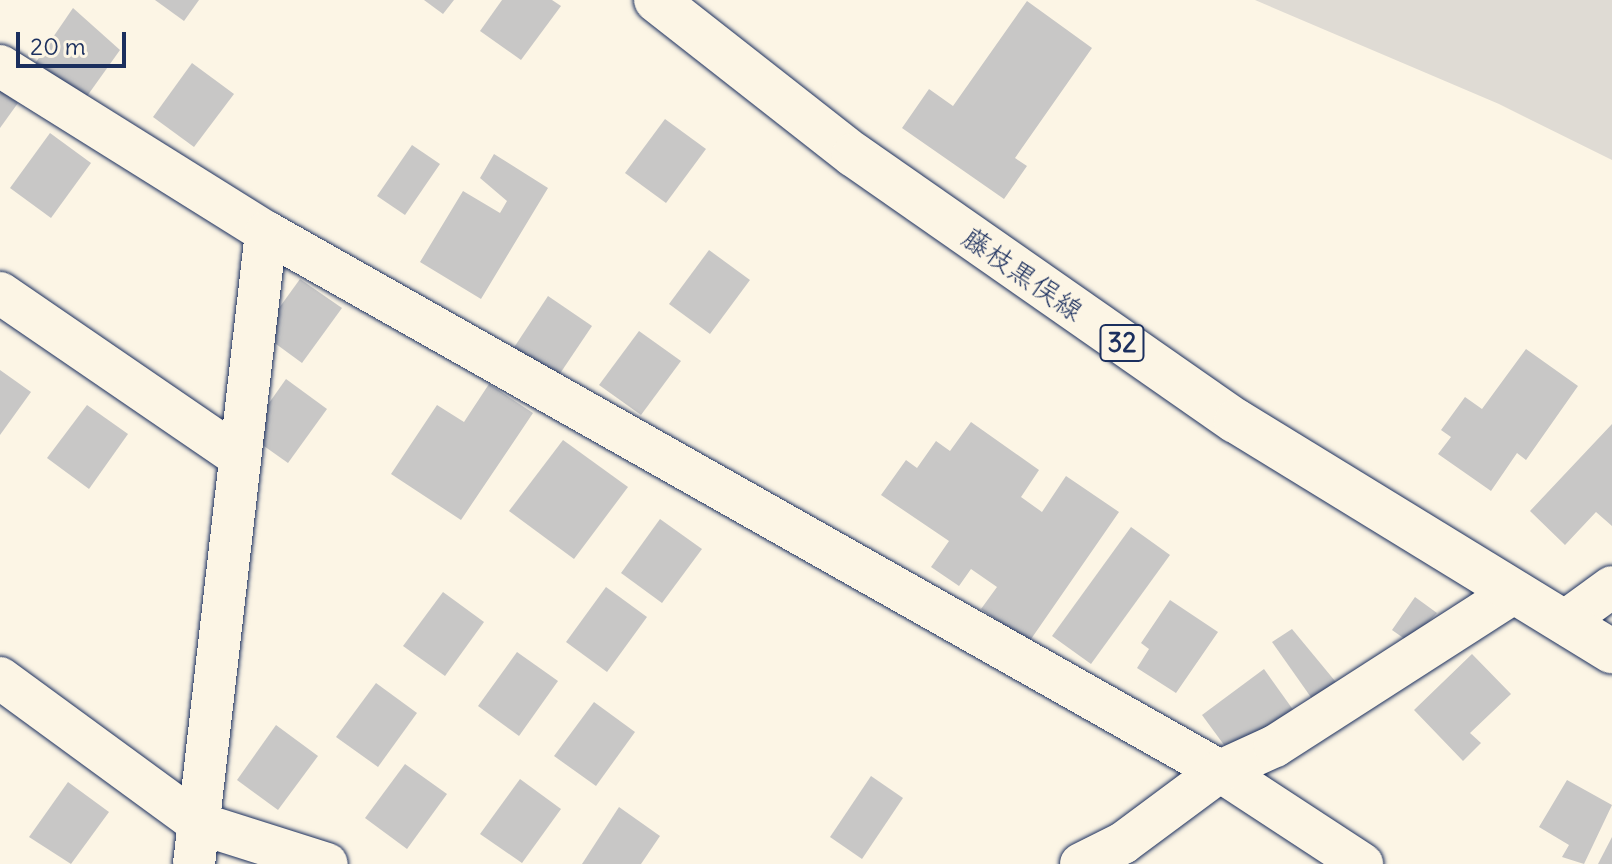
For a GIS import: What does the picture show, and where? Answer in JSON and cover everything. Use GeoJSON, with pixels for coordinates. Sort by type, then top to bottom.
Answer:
{"type":"FeatureCollection","features":[{"type":"Feature","properties":{"kind":"main road","name":"藤枝黒俣線"},"geometry":{"type":"LineString","coordinates":[[656,0],[854,155],[1092,323],[1236,421],[1612,651]]}},
{"type":"Feature","properties":{"kind":"street"},"geometry":{"type":"LineString","coordinates":[[0,66],[266,232],[1220,771],[1362,864]]}},
{"type":"Feature","properties":{"kind":"street"},"geometry":{"type":"LineString","coordinates":[[194,864],[237,455],[266,232]]}},
{"type":"Feature","properties":{"kind":"street"},"geometry":{"type":"LineString","coordinates":[[0,293],[237,455]]}},
{"type":"Feature","properties":{"kind":"street"},"geometry":{"type":"LineString","coordinates":[[1564,622],[1612,587]]}},
{"type":"Feature","properties":{"kind":"street"},"geometry":{"type":"LineString","coordinates":[[1081,864],[1123,843],[1220,771],[1275,746],[1515,592]]}},
{"type":"Feature","properties":{"kind":"street"},"geometry":{"type":"LineString","coordinates":[[0,678],[198,823],[327,864]]}},
{"type":"Feature","properties":{"kind":"shaded area"},"geometry":{"type":"Polygon","coordinates":[[[1255,0],[1612,0],[1612,160],[1499,104],[1255,0]]]}},
{"type":"Feature","properties":{"kind":"building"},"geometry":{"type":"Polygon","coordinates":[[[155,0],[199,0],[184,21],[155,0]]]}},
{"type":"Feature","properties":{"kind":"building"},"geometry":{"type":"Polygon","coordinates":[[[424,0],[454,0],[443,14],[424,0]]]}},
{"type":"Feature","properties":{"kind":"building"},"geometry":{"type":"Polygon","coordinates":[[[502,0],[552,0],[561,6],[521,60],[480,31],[502,0]]]}},
{"type":"Feature","properties":{"kind":"building"},"geometry":{"type":"Polygon","coordinates":[[[1027,1],[1092,48],[1015,158],[1027,166],[1004,199],[902,128],[929,89],[953,106],[1027,1]]]}},
{"type":"Feature","properties":{"kind":"building"},"geometry":{"type":"Polygon","coordinates":[[[73,8],[120,50],[85,99],[34,65],[73,8]]]}},
{"type":"Feature","properties":{"kind":"building"},"geometry":{"type":"Polygon","coordinates":[[[192,63],[234,94],[194,147],[153,117],[192,63]]]}},
{"type":"Feature","properties":{"kind":"building"},"geometry":{"type":"Polygon","coordinates":[[[0,90],[18,103],[0,128],[0,90]]]}},
{"type":"Feature","properties":{"kind":"building"},"geometry":{"type":"Polygon","coordinates":[[[665,119],[706,149],[666,203],[625,173],[665,119]]]}},
{"type":"Feature","properties":{"kind":"building"},"geometry":{"type":"Polygon","coordinates":[[[50,133],[91,163],[51,218],[10,188],[50,133]]]}},
{"type":"Feature","properties":{"kind":"building"},"geometry":{"type":"Polygon","coordinates":[[[412,145],[440,164],[405,215],[377,196],[412,145]]]}},
{"type":"Feature","properties":{"kind":"building"},"geometry":{"type":"Polygon","coordinates":[[[494,154],[548,188],[481,299],[420,262],[463,191],[500,213],[507,201],[480,178],[494,154]]]}},
{"type":"Feature","properties":{"kind":"building"},"geometry":{"type":"Polygon","coordinates":[[[709,250],[750,280],[710,334],[669,304],[709,250]]]}},
{"type":"Feature","properties":{"kind":"building"},"geometry":{"type":"Polygon","coordinates":[[[300,279],[342,308],[302,363],[261,333],[300,279]]]}},
{"type":"Feature","properties":{"kind":"building"},"geometry":{"type":"Polygon","coordinates":[[[548,296],[592,326],[557,378],[513,349],[548,296]]]}},
{"type":"Feature","properties":{"kind":"building"},"geometry":{"type":"Polygon","coordinates":[[[639,331],[681,361],[641,415],[599,385],[639,331]]]}},
{"type":"Feature","properties":{"kind":"building"},"geometry":{"type":"Polygon","coordinates":[[[1526,349],[1578,386],[1526,460],[1517,453],[1491,491],[1438,454],[1451,437],[1441,430],[1465,397],[1482,409],[1526,349]]]}},
{"type":"Feature","properties":{"kind":"building"},"geometry":{"type":"Polygon","coordinates":[[[0,370],[31,392],[0,435],[0,370]]]}},
{"type":"Feature","properties":{"kind":"building"},"geometry":{"type":"Polygon","coordinates":[[[286,379],[327,409],[288,463],[247,434],[286,379]]]}},
{"type":"Feature","properties":{"kind":"building"},"geometry":{"type":"Polygon","coordinates":[[[489,384],[533,413],[461,520],[391,474],[437,405],[464,422],[489,384]]]}},
{"type":"Feature","properties":{"kind":"building"},"geometry":{"type":"Polygon","coordinates":[[[87,405],[128,434],[89,489],[47,458],[87,405]]]}},
{"type":"Feature","properties":{"kind":"building"},"geometry":{"type":"Polygon","coordinates":[[[971,422],[1039,470],[1021,497],[1042,512],[1066,476],[1119,512],[1029,642],[981,609],[997,587],[971,569],[959,586],[931,567],[949,541],[881,495],[906,460],[917,468],[936,441],[950,451],[971,422]]]}},
{"type":"Feature","properties":{"kind":"building"},"geometry":{"type":"Polygon","coordinates":[[[1612,424],[1612,526],[1596,512],[1565,545],[1530,511],[1612,424]]]}},
{"type":"Feature","properties":{"kind":"building"},"geometry":{"type":"Polygon","coordinates":[[[563,440],[628,487],[574,559],[509,511],[563,440]]]}},
{"type":"Feature","properties":{"kind":"building"},"geometry":{"type":"Polygon","coordinates":[[[660,519],[702,549],[662,603],[621,573],[660,519]]]}},
{"type":"Feature","properties":{"kind":"building"},"geometry":{"type":"Polygon","coordinates":[[[1131,527],[1170,555],[1091,664],[1052,636],[1131,527]]]}},
{"type":"Feature","properties":{"kind":"building"},"geometry":{"type":"Polygon","coordinates":[[[606,587],[647,617],[607,672],[566,642],[606,587]]]}},
{"type":"Feature","properties":{"kind":"building"},"geometry":{"type":"Polygon","coordinates":[[[443,592],[484,622],[445,676],[403,646],[443,592]]]}},
{"type":"Feature","properties":{"kind":"building"},"geometry":{"type":"Polygon","coordinates":[[[1415,597],[1437,613],[1409,642],[1392,630],[1415,597]]]}},
{"type":"Feature","properties":{"kind":"building"},"geometry":{"type":"Polygon","coordinates":[[[1170,600],[1218,632],[1176,693],[1137,668],[1149,649],[1141,643],[1170,600]]]}},
{"type":"Feature","properties":{"kind":"building"},"geometry":{"type":"Polygon","coordinates":[[[1292,629],[1340,687],[1315,703],[1272,642],[1292,629]]]}},
{"type":"Feature","properties":{"kind":"building"},"geometry":{"type":"Polygon","coordinates":[[[517,652],[558,681],[519,736],[478,706],[517,652]]]}},
{"type":"Feature","properties":{"kind":"building"},"geometry":{"type":"Polygon","coordinates":[[[1472,654],[1511,694],[1470,733],[1481,743],[1463,761],[1414,710],[1472,654]]]}},
{"type":"Feature","properties":{"kind":"building"},"geometry":{"type":"Polygon","coordinates":[[[1264,669],[1294,711],[1245,747],[1227,749],[1202,715],[1264,669]]]}},
{"type":"Feature","properties":{"kind":"building"},"geometry":{"type":"Polygon","coordinates":[[[376,683],[417,713],[378,767],[336,737],[376,683]]]}},
{"type":"Feature","properties":{"kind":"building"},"geometry":{"type":"Polygon","coordinates":[[[594,702],[635,732],[596,786],[554,756],[594,702]]]}},
{"type":"Feature","properties":{"kind":"building"},"geometry":{"type":"Polygon","coordinates":[[[276,725],[318,756],[278,810],[237,780],[276,725]]]}},
{"type":"Feature","properties":{"kind":"building"},"geometry":{"type":"Polygon","coordinates":[[[405,764],[447,794],[407,849],[365,818],[405,764]]]}},
{"type":"Feature","properties":{"kind":"building"},"geometry":{"type":"Polygon","coordinates":[[[871,776],[903,798],[862,859],[830,837],[871,776]]]}},
{"type":"Feature","properties":{"kind":"building"},"geometry":{"type":"Polygon","coordinates":[[[520,779],[561,809],[522,863],[480,834],[520,779]]]}},
{"type":"Feature","properties":{"kind":"building"},"geometry":{"type":"Polygon","coordinates":[[[1567,780],[1612,805],[1584,864],[1562,857],[1569,845],[1539,827],[1567,780]]]}},
{"type":"Feature","properties":{"kind":"building"},"geometry":{"type":"Polygon","coordinates":[[[68,782],[109,812],[71,864],[29,837],[68,782]]]}},
{"type":"Feature","properties":{"kind":"building"},"geometry":{"type":"Polygon","coordinates":[[[619,807],[660,836],[641,864],[582,864],[619,807]]]}},
{"type":"Feature","properties":{"kind":"building"},"geometry":{"type":"Polygon","coordinates":[[[1612,837],[1612,864],[1598,864],[1612,837]]]}}]}
